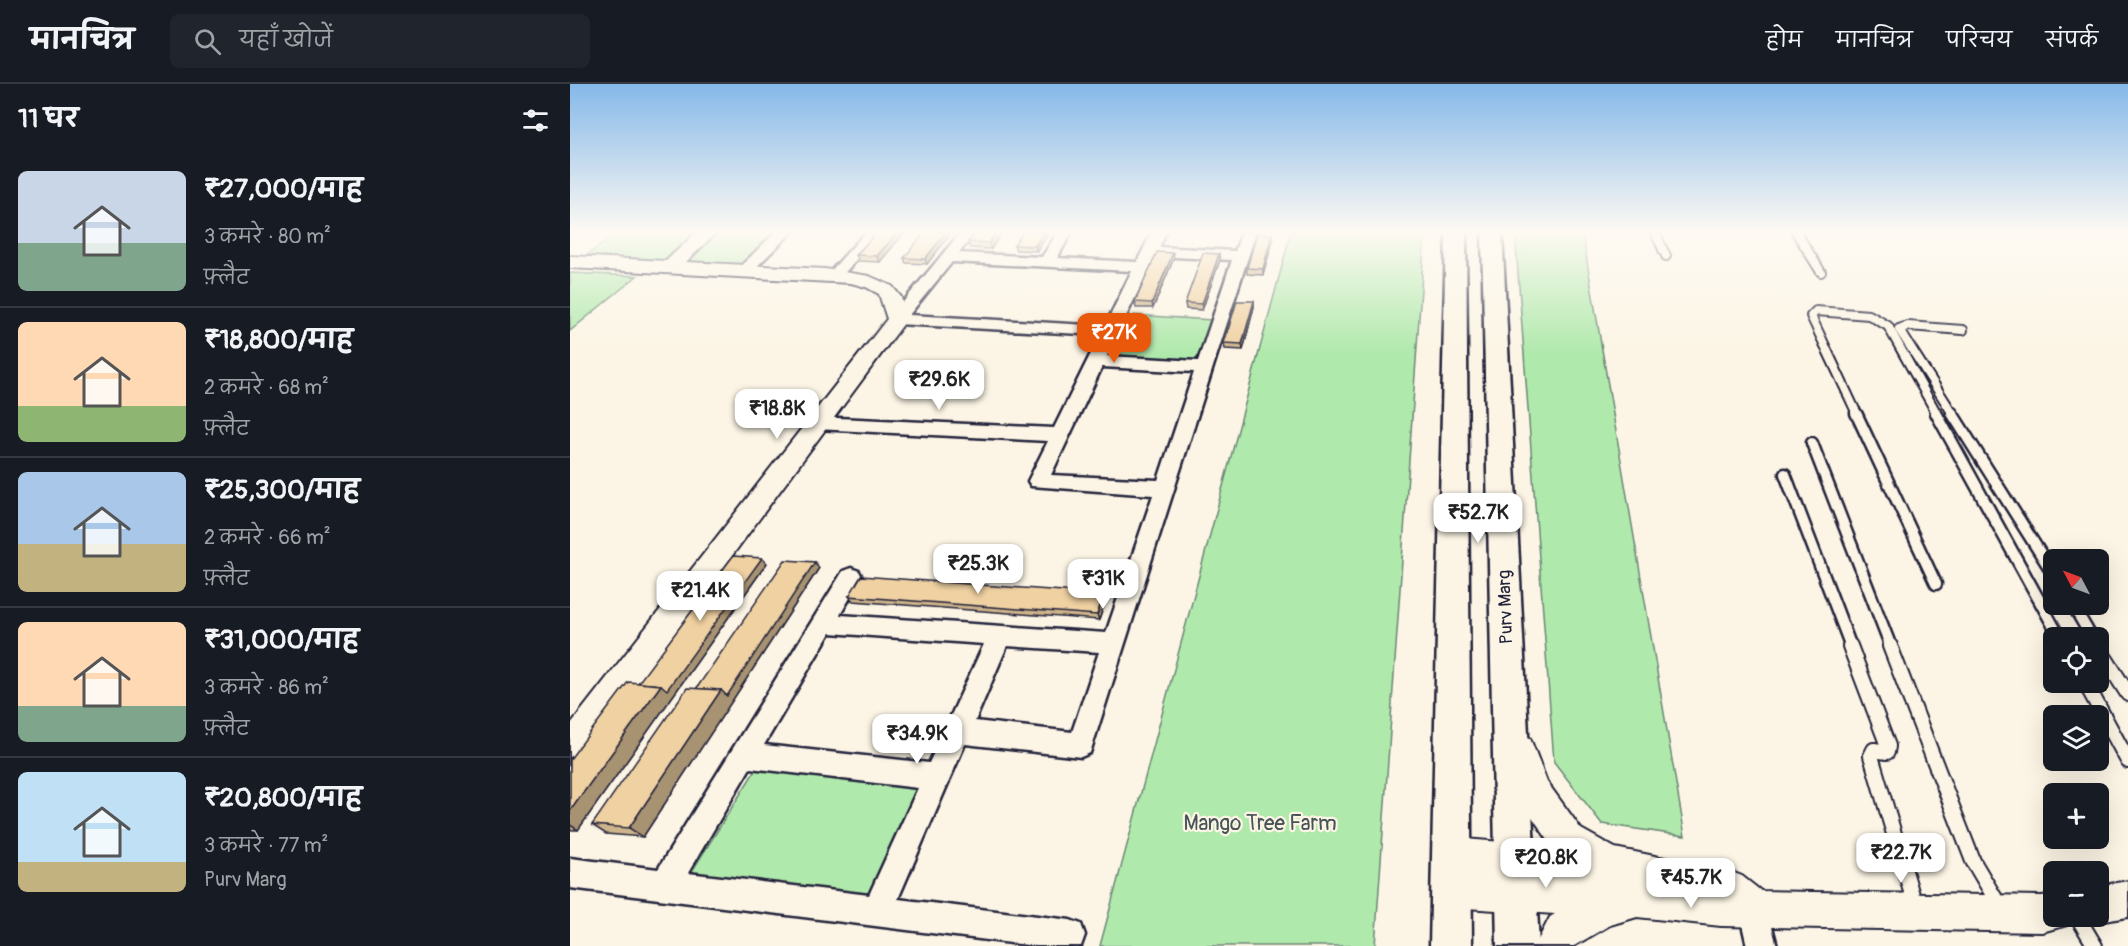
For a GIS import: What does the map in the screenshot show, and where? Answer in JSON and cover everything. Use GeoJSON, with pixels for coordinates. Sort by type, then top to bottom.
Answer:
{"type":"FeatureCollection","features":[{"type":"Feature","properties":{"kind":"main road"},"geometry":{"type":"LineString","coordinates":[[1451,946],[1456,272]]}},
{"type":"Feature","properties":{"kind":"main road","name":"Purv Marg"},"geometry":{"type":"LineString","coordinates":[[1493,272],[1518,946]]}},
{"type":"Feature","properties":{"kind":"street"},"geometry":{"type":"LineString","coordinates":[[778,272],[834,276],[880,286],[889,293],[897,319]]}},
{"type":"Feature","properties":{"kind":"street"},"geometry":{"type":"LineString","coordinates":[[834,276],[837,272]]}},
{"type":"Feature","properties":{"kind":"street"},"geometry":{"type":"LineString","coordinates":[[570,750],[816,423],[935,272]]}},
{"type":"Feature","properties":{"kind":"street"},"geometry":{"type":"LineString","coordinates":[[1139,272],[1038,481],[1164,488]]}},
{"type":"Feature","properties":{"kind":"street"},"geometry":{"type":"LineString","coordinates":[[957,731],[1081,745],[1236,272]]}},
{"type":"Feature","properties":{"kind":"street"},"geometry":{"type":"LineString","coordinates":[[897,319],[1111,331]]}},
{"type":"Feature","properties":{"kind":"street"},"geometry":{"type":"LineString","coordinates":[[1096,361],[1204,367]]}},
{"type":"Feature","properties":{"kind":"street"},"geometry":{"type":"LineString","coordinates":[[816,423],[1060,435]]}},
{"type":"Feature","properties":{"kind":"street"},"geometry":{"type":"LineString","coordinates":[[666,883],[851,577]]}},
{"type":"Feature","properties":{"kind":"street"},"geometry":{"type":"LineString","coordinates":[[823,623],[999,637],[1113,643]]}},
{"type":"Feature","properties":{"kind":"street"},"geometry":{"type":"LineString","coordinates":[[877,912],[999,637]]}},
{"type":"Feature","properties":{"kind":"street"},"geometry":{"type":"LineString","coordinates":[[1509,720],[1534,791],[1569,841],[1645,886]]}},
{"type":"Feature","properties":{"kind":"street"},"geometry":{"type":"LineString","coordinates":[[743,755],[937,777]]}},
{"type":"Feature","properties":{"kind":"street"},"geometry":{"type":"LineString","coordinates":[[1451,872],[1645,886],[1721,908],[2004,914],[2043,912]]}},
{"type":"Feature","properties":{"kind":"street"},"geometry":{"type":"LineString","coordinates":[[570,873],[666,883],[877,912],[1070,935]]}},
{"type":"Feature","properties":{"kind":"street"},"geometry":{"type":"LineString","coordinates":[[1554,946],[1563,930],[1645,886]]}},
{"type":"Feature","properties":{"kind":"street"},"geometry":{"type":"LineString","coordinates":[[2109,902],[2128,898]]}},
{"type":"Feature","properties":{"kind":"street"},"geometry":{"type":"LineString","coordinates":[[1753,907],[1762,946]]}},
{"type":"Feature","properties":{"kind":"lane"},"geometry":{"type":"LineString","coordinates":[[1936,584],[1811,316],[1816,311],[1869,315],[1878,318],[1888,326],[2054,627]]}},
{"type":"Feature","properties":{"kind":"lane"},"geometry":{"type":"LineString","coordinates":[[1963,330],[1908,326],[1899,329],[2043,558]]}},
{"type":"Feature","properties":{"kind":"lane"},"geometry":{"type":"LineString","coordinates":[[1812,443],[1973,861],[2004,914]]}},
{"type":"Feature","properties":{"kind":"lane"},"geometry":{"type":"LineString","coordinates":[[1785,474],[1888,746],[1887,752],[1874,750],[1871,756],[1917,911]]}},
{"type":"Feature","properties":{"kind":"lane"},"geometry":{"type":"LineString","coordinates":[[2109,664],[2128,694]]}},
{"type":"Feature","properties":{"kind":"lane"},"geometry":{"type":"LineString","coordinates":[[2091,693],[2128,761]]}},
{"type":"Feature","properties":{"kind":"lane"},"geometry":{"type":"LineString","coordinates":[[2084,927],[2095,946]]}},
{"type":"Feature","properties":{"kind":"green space","name":"Mango Tree Farm"},"geometry":{"type":"Polygon","coordinates":[[[1280,272],[1422,272],[1375,946],[1100,946],[1280,272]]]}},
{"type":"Feature","properties":{"kind":"green space"},"geometry":{"type":"Polygon","coordinates":[[[1518,272],[1589,272],[1685,836],[1602,824],[1554,762],[1518,272]]]}},
{"type":"Feature","properties":{"kind":"green space"},"geometry":{"type":"Polygon","coordinates":[[[570,273],[637,276],[570,331],[570,273]]]}},
{"type":"Feature","properties":{"kind":"green space"},"geometry":{"type":"Polygon","coordinates":[[[1134,315],[1212,320],[1196,363],[1113,357],[1134,315]]]}},
{"type":"Feature","properties":{"kind":"green space"},"geometry":{"type":"Polygon","coordinates":[[[756,769],[922,785],[869,896],[689,876],[756,769]]]}},
{"type":"Feature","properties":{"kind":"building"},"geometry":{"type":"Polygon","coordinates":[[[1148,272],[1165,272],[1152,303],[1135,302],[1148,272]]]}},
{"type":"Feature","properties":{"kind":"building"},"geometry":{"type":"Polygon","coordinates":[[[1196,272],[1213,272],[1202,304],[1185,303],[1196,272]]]}},
{"type":"Feature","properties":{"kind":"building"},"geometry":{"type":"Polygon","coordinates":[[[1237,301],[1254,301],[1242,344],[1224,343],[1237,301]]]}},
{"type":"Feature","properties":{"kind":"building"},"geometry":{"type":"Polygon","coordinates":[[[733,556],[762,558],[667,690],[661,685],[638,683],[733,556]]]}},
{"type":"Feature","properties":{"kind":"building"},"geometry":{"type":"Polygon","coordinates":[[[785,560],[815,562],[727,696],[721,690],[696,689],[785,560]]]}},
{"type":"Feature","properties":{"kind":"building"},"geometry":{"type":"Polygon","coordinates":[[[861,576],[1104,594],[1097,615],[849,596],[861,576]]]}},
{"type":"Feature","properties":{"kind":"building"},"geometry":{"type":"Polygon","coordinates":[[[628,682],[661,685],[570,811],[570,759],[628,682]]]}},
{"type":"Feature","properties":{"kind":"building"},"geometry":{"type":"Polygon","coordinates":[[[687,688],[721,690],[629,828],[592,825],[687,688]]]}}]}
